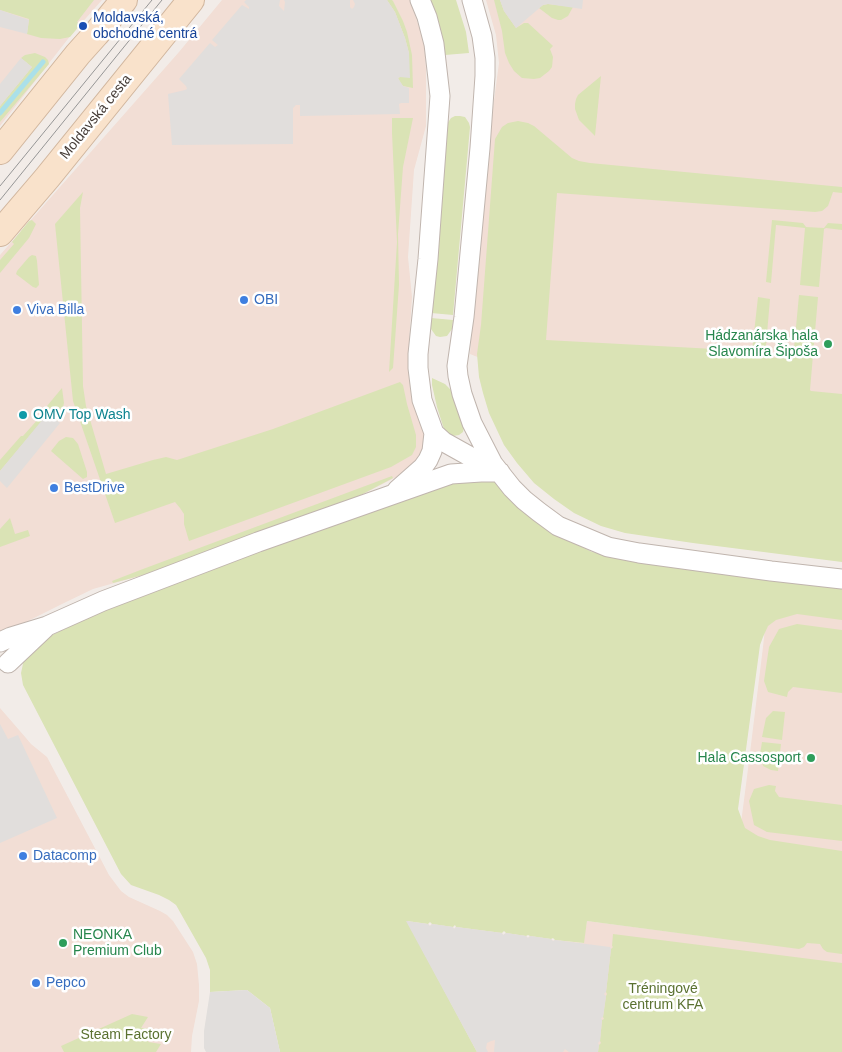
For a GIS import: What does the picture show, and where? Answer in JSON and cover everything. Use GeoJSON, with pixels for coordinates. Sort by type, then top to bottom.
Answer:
{"type":"FeatureCollection","features":[{"type":"Feature","properties":{"kind":"street"},"geometry":{"type":"LineString","coordinates":[[0,151],[124,0]]}},
{"type":"Feature","properties":{"kind":"street","name":"Moldavská cesta"},"geometry":{"type":"LineString","coordinates":[[0,233],[191,0]]}},
{"type":"Feature","properties":{"kind":"street"},"geometry":{"type":"LineString","coordinates":[[391,495],[428,460],[432,451],[434,433],[422,400],[418,354],[428,259],[440,96],[434,44],[427,17],[420,0]]}},
{"type":"Feature","properties":{"kind":"street"},"geometry":{"type":"LineString","coordinates":[[472,0],[482,36],[485,76],[458,376],[472,423],[488,454],[500,472],[524,500],[558,526],[608,547],[771,571],[842,579]]}},
{"type":"Feature","properties":{"kind":"street"},"geometry":{"type":"LineString","coordinates":[[451,474],[464,462],[468,455],[472,439],[472,423]]}},
{"type":"Feature","properties":{"kind":"street"},"geometry":{"type":"LineString","coordinates":[[434,433],[452,448],[500,472]]}},
{"type":"Feature","properties":{"kind":"street"},"geometry":{"type":"LineString","coordinates":[[0,642],[47,626],[103,601],[189,568],[451,474],[500,472]]}},
{"type":"Feature","properties":{"kind":"street"},"geometry":{"type":"LineString","coordinates":[[3,663],[47,626]]}},
{"type":"Feature","properties":{"kind":"shaded area"},"geometry":{"type":"Polygon","coordinates":[[[0,0],[102,0],[71,35],[0,126],[0,0]]]}},
{"type":"Feature","properties":{"kind":"shaded area"},"geometry":{"type":"Polygon","coordinates":[[[222,0],[410,0],[424,42],[426,126],[414,170],[408,257],[412,297],[409,344],[414,386],[427,445],[410,470],[359,496],[143,575],[93,589],[0,635],[0,255],[179,52],[222,0]]]}},
{"type":"Feature","properties":{"kind":"shaded area"},"geometry":{"type":"Polygon","coordinates":[[[246,0],[280,0],[279,6],[284,11],[284,0],[350,0],[350,7],[352,9],[355,4],[353,0],[387,0],[395,12],[409,53],[410,78],[398,78],[403,86],[409,88],[409,103],[399,104],[400,114],[300,116],[300,105],[296,105],[293,108],[293,144],[172,145],[168,94],[187,89],[179,79],[210,43],[215,47],[218,45],[212,40],[242,5],[249,9],[244,2],[246,0]]]}},
{"type":"Feature","properties":{"kind":"shaded area"},"geometry":{"type":"Polygon","coordinates":[[[486,0],[842,0],[842,398],[480,358],[470,354],[480,217],[499,63],[496,35],[486,0]]]}},
{"type":"Feature","properties":{"kind":"shaded area"},"geometry":{"type":"Polygon","coordinates":[[[500,0],[583,0],[582,9],[548,4],[543,5],[516,28],[504,11],[500,0]]]}},
{"type":"Feature","properties":{"kind":"shaded area"},"geometry":{"type":"Polygon","coordinates":[[[0,10],[29,20],[27,34],[0,27],[0,10]]]}},
{"type":"Feature","properties":{"kind":"shaded area"},"geometry":{"type":"Polygon","coordinates":[[[21,58],[32,67],[0,106],[0,84],[21,58]]]}},
{"type":"Feature","properties":{"kind":"shaded area"},"geometry":{"type":"Polygon","coordinates":[[[48,413],[60,423],[7,488],[0,481],[0,471],[48,413]]]}},
{"type":"Feature","properties":{"kind":"shaded area"},"geometry":{"type":"Polygon","coordinates":[[[771,571],[842,579],[842,1052],[477,1052],[406,921],[428,924],[430,926],[432,924],[453,927],[454,929],[456,927],[502,933],[503,935],[506,933],[526,936],[528,938],[530,936],[551,939],[553,941],[583,943],[587,921],[726,939],[771,571]]]}},
{"type":"Feature","properties":{"kind":"shaded area"},"geometry":{"type":"Polygon","coordinates":[[[0,708],[31,744],[47,757],[109,875],[121,891],[129,897],[167,915],[193,952],[197,964],[199,1001],[191,1052],[0,1052],[0,708]]]}},
{"type":"Feature","properties":{"kind":"shaded area"},"geometry":{"type":"Polygon","coordinates":[[[0,724],[8,739],[18,735],[57,818],[0,843],[0,724]]]}},
{"type":"Feature","properties":{"kind":"shaded area"},"geometry":{"type":"Polygon","coordinates":[[[406,921],[428,924],[430,926],[432,924],[453,927],[454,929],[456,927],[502,933],[503,935],[506,933],[526,936],[528,938],[530,936],[551,939],[553,941],[610,947],[606,992],[604,994],[606,996],[603,1017],[601,1018],[598,1052],[569,1052],[565,1049],[563,1052],[494,1052],[495,1040],[487,1043],[486,1048],[488,1052],[477,1052],[406,921]]]}},
{"type":"Feature","properties":{"kind":"shaded area"},"geometry":{"type":"Polygon","coordinates":[[[247,990],[270,1008],[280,1052],[206,1052],[204,1048],[204,1031],[210,992],[247,990]]]}},
{"type":"Feature","properties":{"kind":"green space"},"geometry":{"type":"Polygon","coordinates":[[[0,0],[94,0],[77,22],[81,24],[70,37],[60,39],[41,38],[27,34],[29,19],[0,10],[0,0]]]}},
{"type":"Feature","properties":{"kind":"green space"},"geometry":{"type":"Polygon","coordinates":[[[387,0],[393,1],[407,32],[412,55],[413,88],[403,86],[398,78],[409,77],[409,53],[395,12],[387,0]]]}},
{"type":"Feature","properties":{"kind":"green space"},"geometry":{"type":"Polygon","coordinates":[[[429,0],[456,0],[466,32],[469,53],[445,55],[441,34],[429,0]]]}},
{"type":"Feature","properties":{"kind":"green space"},"geometry":{"type":"Polygon","coordinates":[[[494,0],[500,0],[504,11],[516,28],[524,23],[528,23],[553,46],[550,49],[553,57],[552,67],[540,78],[522,78],[509,63],[505,53],[502,31],[494,0]]]}},
{"type":"Feature","properties":{"kind":"green space"},"geometry":{"type":"Polygon","coordinates":[[[548,4],[573,7],[568,16],[558,20],[552,18],[539,8],[548,4]]]}},
{"type":"Feature","properties":{"kind":"green space"},"geometry":{"type":"Polygon","coordinates":[[[35,53],[45,57],[49,64],[0,122],[0,106],[32,67],[21,58],[35,53]]]}},
{"type":"Feature","properties":{"kind":"green space"},"geometry":{"type":"Polygon","coordinates":[[[601,76],[595,136],[579,120],[575,104],[578,95],[601,76]]]}},
{"type":"Feature","properties":{"kind":"green space"},"geometry":{"type":"Polygon","coordinates":[[[455,116],[465,117],[470,127],[453,315],[431,313],[447,124],[455,116]]]}},
{"type":"Feature","properties":{"kind":"green space"},"geometry":{"type":"Polygon","coordinates":[[[392,118],[413,118],[403,167],[398,234],[399,285],[393,368],[389,372],[397,242],[392,118]]]}},
{"type":"Feature","properties":{"kind":"green space"},"geometry":{"type":"Polygon","coordinates":[[[518,121],[534,126],[572,158],[579,161],[842,187],[842,193],[833,192],[828,206],[822,211],[815,212],[557,193],[546,340],[752,351],[758,297],[770,299],[765,357],[793,359],[799,295],[818,297],[810,390],[842,394],[842,562],[625,533],[601,526],[574,513],[554,499],[534,483],[517,463],[504,445],[489,413],[479,377],[477,354],[481,325],[495,139],[502,127],[508,123],[518,121]]]}},
{"type":"Feature","properties":{"kind":"green space"},"geometry":{"type":"Polygon","coordinates":[[[83,192],[80,208],[83,386],[86,406],[106,474],[166,457],[177,460],[273,429],[400,382],[403,385],[416,435],[416,447],[412,455],[391,467],[189,541],[184,524],[184,514],[175,502],[115,523],[73,401],[55,224],[83,192]]]}},
{"type":"Feature","properties":{"kind":"green space"},"geometry":{"type":"Polygon","coordinates":[[[32,220],[36,224],[29,238],[0,273],[0,260],[14,244],[12,242],[29,221],[32,220]]]}},
{"type":"Feature","properties":{"kind":"green space"},"geometry":{"type":"Polygon","coordinates":[[[772,220],[803,223],[806,227],[824,228],[828,223],[842,224],[842,230],[824,229],[819,287],[800,285],[805,228],[776,225],[771,283],[766,282],[772,220]]]}},
{"type":"Feature","properties":{"kind":"green space"},"geometry":{"type":"Polygon","coordinates":[[[32,255],[36,256],[37,261],[39,285],[36,288],[16,274],[32,255]]]}},
{"type":"Feature","properties":{"kind":"green space"},"geometry":{"type":"Polygon","coordinates":[[[431,318],[453,320],[452,329],[447,336],[436,336],[431,329],[431,318]]]}},
{"type":"Feature","properties":{"kind":"green space"},"geometry":{"type":"Polygon","coordinates":[[[432,378],[445,384],[456,397],[464,427],[463,432],[459,435],[448,435],[444,429],[437,407],[432,378]]]}},
{"type":"Feature","properties":{"kind":"green space"},"geometry":{"type":"Polygon","coordinates":[[[62,388],[64,403],[61,416],[57,421],[48,414],[0,471],[0,460],[48,408],[47,406],[62,388]]]}},
{"type":"Feature","properties":{"kind":"green space"},"geometry":{"type":"Polygon","coordinates":[[[66,437],[73,438],[78,444],[87,472],[87,477],[83,479],[51,451],[59,441],[66,437]]]}},
{"type":"Feature","properties":{"kind":"green space"},"geometry":{"type":"Polygon","coordinates":[[[392,476],[393,478],[359,496],[143,575],[113,583],[112,581],[143,569],[392,476]]]}},
{"type":"Feature","properties":{"kind":"green space"},"geometry":{"type":"Polygon","coordinates":[[[465,478],[493,478],[525,513],[552,532],[592,552],[842,587],[842,620],[797,614],[776,620],[768,626],[760,645],[738,809],[745,828],[758,836],[770,840],[842,851],[842,954],[827,952],[820,944],[807,943],[799,949],[587,921],[584,943],[506,933],[504,931],[502,933],[456,927],[455,925],[453,927],[432,924],[430,922],[428,924],[407,921],[477,1052],[280,1052],[270,1008],[247,990],[210,992],[210,970],[206,958],[176,905],[159,895],[131,885],[121,874],[23,685],[21,673],[24,659],[48,637],[126,599],[465,478]]]}},
{"type":"Feature","properties":{"kind":"green space"},"geometry":{"type":"Polygon","coordinates":[[[10,518],[15,534],[28,530],[30,536],[0,547],[0,529],[10,518]]]}},
{"type":"Feature","properties":{"kind":"green space"},"geometry":{"type":"Polygon","coordinates":[[[797,624],[842,630],[842,693],[793,687],[788,692],[787,697],[768,692],[764,681],[769,647],[779,629],[797,624]]]}},
{"type":"Feature","properties":{"kind":"green space"},"geometry":{"type":"Polygon","coordinates":[[[773,711],[785,712],[782,740],[762,737],[766,718],[773,711]]]}},
{"type":"Feature","properties":{"kind":"green space"},"geometry":{"type":"Polygon","coordinates":[[[762,742],[781,744],[778,771],[763,766],[760,754],[762,742]]]}},
{"type":"Feature","properties":{"kind":"green space"},"geometry":{"type":"Polygon","coordinates":[[[769,785],[776,786],[775,791],[779,797],[842,805],[842,841],[767,832],[754,825],[749,801],[754,789],[769,785]]]}},
{"type":"Feature","properties":{"kind":"green space","name":"Tréningové centrum KFA"},"geometry":{"type":"Polygon","coordinates":[[[613,934],[842,963],[842,1052],[598,1052],[601,1043],[602,1020],[604,1019],[613,934]]]}},
{"type":"Feature","properties":{"kind":"green space","name":"Steam Factory"},"geometry":{"type":"Polygon","coordinates":[[[132,1014],[148,1017],[141,1028],[155,1029],[148,1042],[161,1044],[156,1052],[64,1052],[61,1046],[132,1014]]]}},
{"type":"Feature","properties":{"kind":"waterway"},"geometry":{"type":"LineString","coordinates":[[0,113],[43,62]]}},
{"type":"Feature","properties":{"kind":"tram line"},"geometry":{"type":"LineString","coordinates":[[0,186],[152,0]]}},
{"type":"Feature","properties":{"kind":"tram line"},"geometry":{"type":"LineString","coordinates":[[0,200],[162,0]]}},
{"type":"Feature","properties":{"kind":"place","name":"Moldavská, obchodné centrá"},"geometry":{"type":"Point","coordinates":[83,26]}},
{"type":"Feature","properties":{"kind":"place","name":"OBI"},"geometry":{"type":"Point","coordinates":[244,300]}},
{"type":"Feature","properties":{"kind":"place","name":"Viva Billa"},"geometry":{"type":"Point","coordinates":[17,310]}},
{"type":"Feature","properties":{"kind":"place","name":"Hádzanárska hala Slavomíra Šipoša"},"geometry":{"type":"Point","coordinates":[828,344]}},
{"type":"Feature","properties":{"kind":"place","name":"OMV Top Wash"},"geometry":{"type":"Point","coordinates":[23,415]}},
{"type":"Feature","properties":{"kind":"place","name":"BestDrive"},"geometry":{"type":"Point","coordinates":[54,488]}},
{"type":"Feature","properties":{"kind":"place","name":"Hala Cassosport"},"geometry":{"type":"Point","coordinates":[811,758]}},
{"type":"Feature","properties":{"kind":"place","name":"Datacomp"},"geometry":{"type":"Point","coordinates":[23,856]}},
{"type":"Feature","properties":{"kind":"place","name":"NEONKA Premium Club"},"geometry":{"type":"Point","coordinates":[63,943]}},
{"type":"Feature","properties":{"kind":"place","name":"Pepco"},"geometry":{"type":"Point","coordinates":[36,983]}}]}
